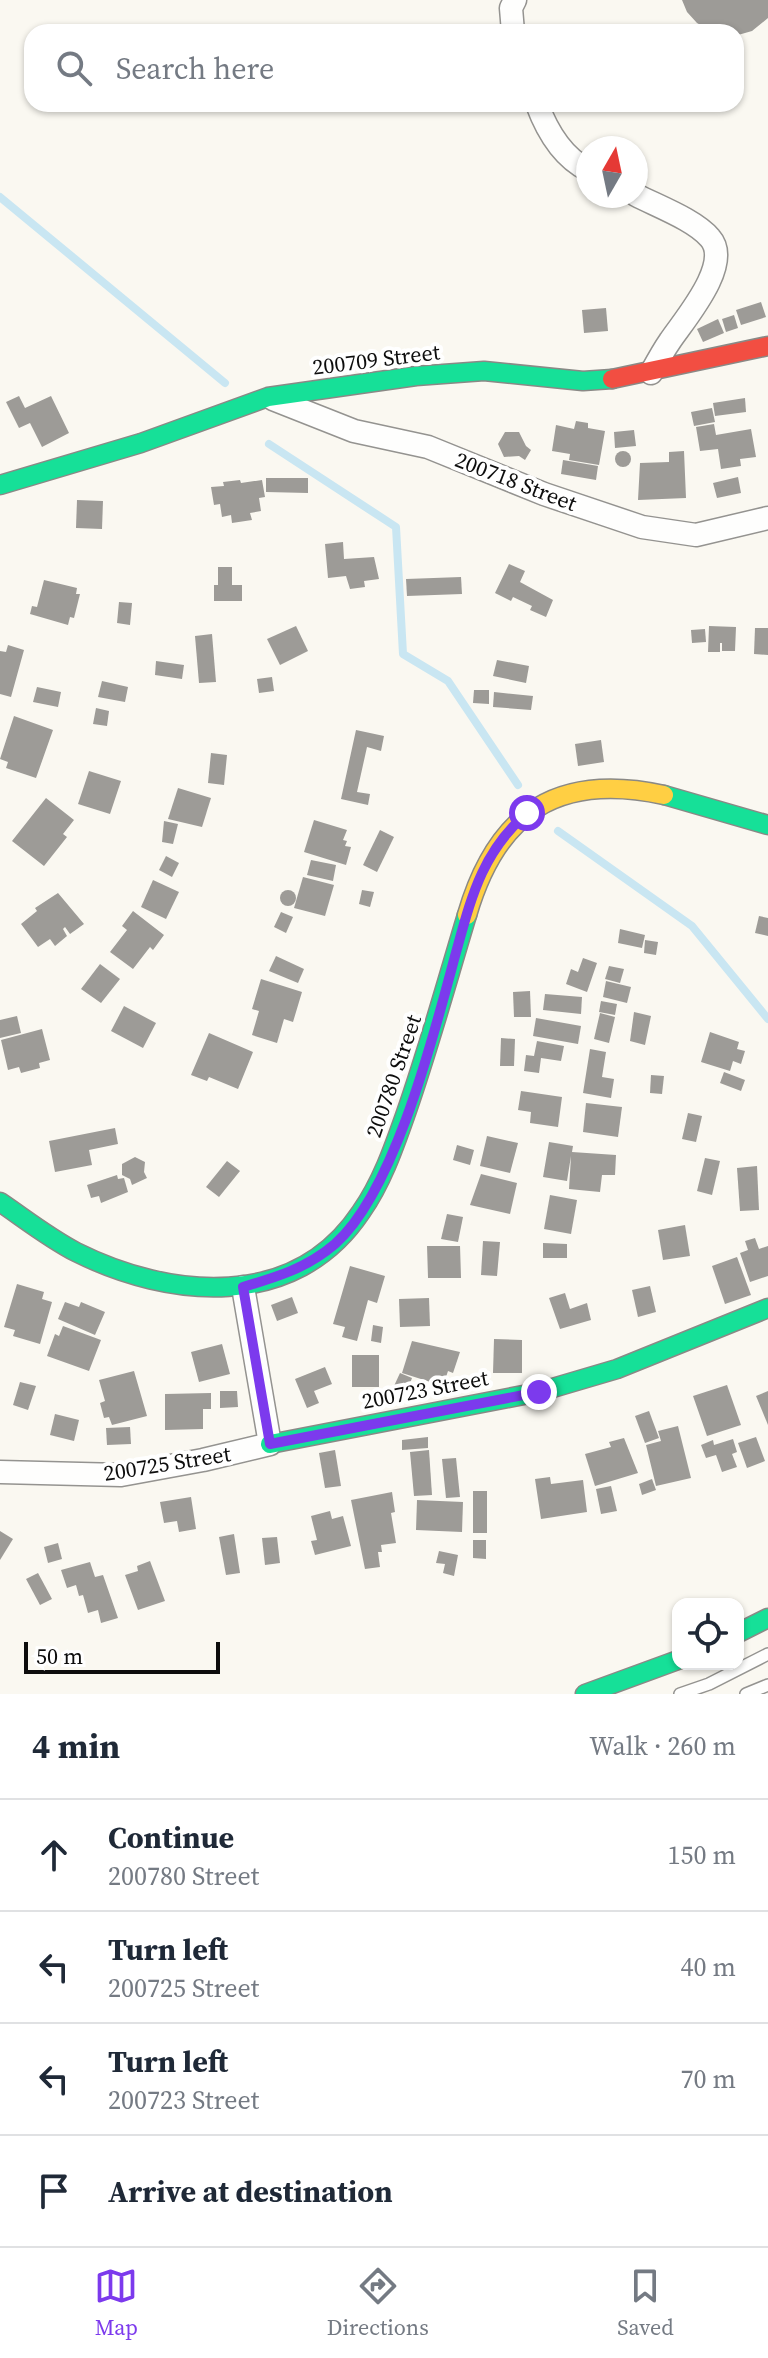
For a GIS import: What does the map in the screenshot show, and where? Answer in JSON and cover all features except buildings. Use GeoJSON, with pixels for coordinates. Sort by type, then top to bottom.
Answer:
{"type":"FeatureCollection","features":[{"type":"Feature","properties":{"kind":"street"},"geometry":{"type":"LineString","coordinates":[[512,24],[511,8],[515,0]]}},
{"type":"Feature","properties":{"kind":"street"},"geometry":{"type":"LineString","coordinates":[[540,112],[559,146],[576,160]]}},
{"type":"Feature","properties":{"kind":"street"},"geometry":{"type":"LineString","coordinates":[[648,201],[685,220],[709,236],[715,244],[712,272],[703,294],[651,373]]}},
{"type":"Feature","properties":{"kind":"street","name":"200709 Street"},"geometry":{"type":"LineString","coordinates":[[0,485],[141,443],[268,397],[388,380],[484,371],[583,381],[617,379],[768,346]]}},
{"type":"Feature","properties":{"kind":"street","name":"200718 Street"},"geometry":{"type":"LineString","coordinates":[[268,397],[354,431],[428,447],[544,494],[642,527],[696,535],[768,518]]}},
{"type":"Feature","properties":{"kind":"street","name":"200780 Street"},"geometry":{"type":"LineString","coordinates":[[0,1202],[74,1251],[126,1274],[176,1285],[208,1288],[243,1287],[294,1272],[344,1234],[368,1203],[390,1157],[429,1052],[475,887],[490,854],[506,831],[527,813],[558,798],[593,788],[628,787],[768,825]]}},
{"type":"Feature","properties":{"kind":"street"},"geometry":{"type":"LineString","coordinates":[[243,1287],[270,1444]]}},
{"type":"Feature","properties":{"kind":"street","name":"200723 Street"},"geometry":{"type":"LineString","coordinates":[[270,1444],[539,1392],[617,1369],[768,1308]]}},
{"type":"Feature","properties":{"kind":"street","name":"200725 Street"},"geometry":{"type":"LineString","coordinates":[[0,1472],[121,1475],[270,1444]]}},
{"type":"Feature","properties":{"kind":"street"},"geometry":{"type":"LineString","coordinates":[[744,1630],[768,1618]]}},
{"type":"Feature","properties":{"kind":"street"},"geometry":{"type":"LineString","coordinates":[[585,1694],[672,1662]]}},
{"type":"Feature","properties":{"kind":"lane"},"geometry":{"type":"LineString","coordinates":[[680,1694],[709,1684],[768,1654]]}},
{"type":"Feature","properties":{"kind":"lane"},"geometry":{"type":"LineString","coordinates":[[746,1694],[768,1685]]}},
{"type":"Feature","properties":{"kind":"waterway"},"geometry":{"type":"LineString","coordinates":[[0,197],[225,383]]}},
{"type":"Feature","properties":{"kind":"waterway"},"geometry":{"type":"LineString","coordinates":[[269,444],[396,527],[403,654],[448,681],[518,785]]}},
{"type":"Feature","properties":{"kind":"waterway"},"geometry":{"type":"LineString","coordinates":[[558,831],[692,926],[768,1019]]}},
{"type":"Feature","properties":{"kind":"traffic: fast"},"geometry":{"type":"LineString","coordinates":[[0,485],[141,443],[268,397],[416,376],[484,371],[583,381],[612,379]]}},
{"type":"Feature","properties":{"kind":"traffic: fast"},"geometry":{"type":"LineString","coordinates":[[664,795],[768,825]]}},
{"type":"Feature","properties":{"kind":"traffic: fast"},"geometry":{"type":"LineString","coordinates":[[0,1202],[76,1252],[151,1280],[190,1286],[229,1287],[267,1281],[302,1267],[334,1244],[361,1212],[381,1176],[414,1088],[467,915]]}},
{"type":"Feature","properties":{"kind":"traffic: fast"},"geometry":{"type":"LineString","coordinates":[[270,1444],[539,1392],[617,1369],[768,1308]]}},
{"type":"Feature","properties":{"kind":"traffic: fast"},"geometry":{"type":"LineString","coordinates":[[744,1630],[768,1618]]}},
{"type":"Feature","properties":{"kind":"traffic: fast"},"geometry":{"type":"LineString","coordinates":[[585,1694],[672,1662]]}},
{"type":"Feature","properties":{"kind":"traffic: slow"},"geometry":{"type":"LineString","coordinates":[[467,915],[480,879],[496,850],[515,826],[537,808],[563,796],[593,790],[626,789],[664,795]]}},
{"type":"Feature","properties":{"kind":"traffic: jam"},"geometry":{"type":"LineString","coordinates":[[612,379],[768,346]]}},
{"type":"Feature","properties":{"kind":"route"},"geometry":{"type":"LineString","coordinates":[[527,813],[506,831],[490,854],[475,887],[429,1052],[390,1157],[368,1203],[336,1243],[317,1257],[294,1272],[243,1287],[270,1444],[539,1392]]}}]}
